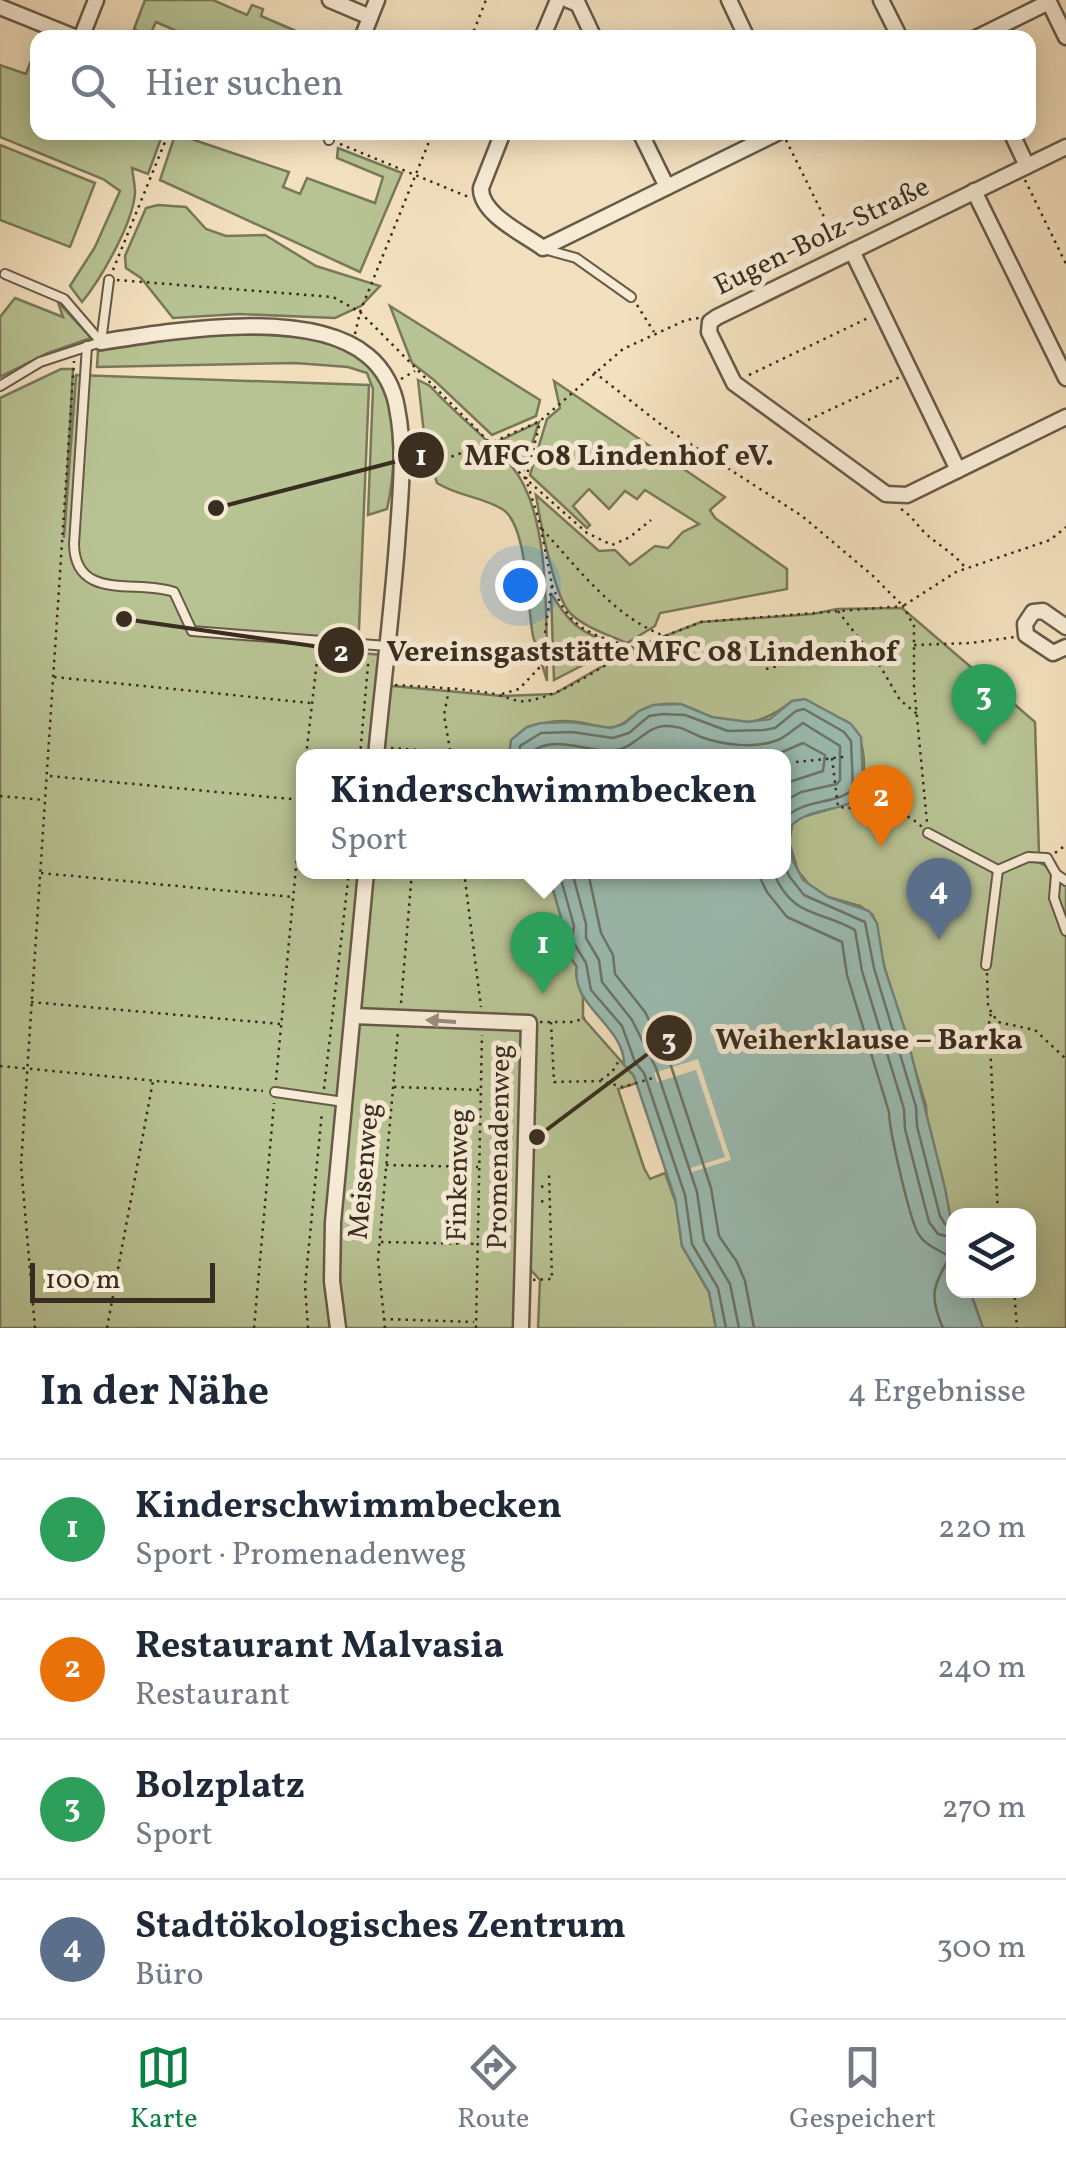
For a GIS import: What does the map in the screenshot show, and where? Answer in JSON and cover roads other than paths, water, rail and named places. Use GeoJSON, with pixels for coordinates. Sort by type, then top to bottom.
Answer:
{"type":"FeatureCollection","features":[{"type":"Feature","properties":{"kind":"street"},"geometry":{"type":"LineString","coordinates":[[83,30],[96,0]]}},
{"type":"Feature","properties":{"kind":"street"},"geometry":{"type":"LineString","coordinates":[[330,0],[370,16]]}},
{"type":"Feature","properties":{"kind":"street"},"geometry":{"type":"LineString","coordinates":[[365,30],[377,0]]}},
{"type":"Feature","properties":{"kind":"street"},"geometry":{"type":"LineString","coordinates":[[545,30],[558,0]]}},
{"type":"Feature","properties":{"kind":"street"},"geometry":{"type":"LineString","coordinates":[[568,0],[578,4],[590,30]]}},
{"type":"Feature","properties":{"kind":"street"},"geometry":{"type":"LineString","coordinates":[[728,0],[743,30]]}},
{"type":"Feature","properties":{"kind":"street"},"geometry":{"type":"LineString","coordinates":[[881,0],[896,30]]}},
{"type":"Feature","properties":{"kind":"street"},"geometry":{"type":"LineString","coordinates":[[992,30],[1049,1],[1066,37]]}},
{"type":"Feature","properties":{"kind":"street"},"geometry":{"type":"LineString","coordinates":[[0,7],[59,30]]}},
{"type":"Feature","properties":{"kind":"street"},"geometry":{"type":"LineString","coordinates":[[500,140],[480,188],[484,203],[544,248],[764,140]]}},
{"type":"Feature","properties":{"kind":"street"},"geometry":{"type":"LineString","coordinates":[[644,140],[667,187]]}},
{"type":"Feature","properties":{"kind":"street"},"geometry":{"type":"LineString","coordinates":[[1014,140],[1023,168]]}},
{"type":"Feature","properties":{"kind":"street","name":"Eugen-Bolz-Straße"},"geometry":{"type":"LineString","coordinates":[[958,470],[907,495],[886,494],[734,382],[709,332],[710,322],[1066,147]]}},
{"type":"Feature","properties":{"kind":"street"},"geometry":{"type":"LineString","coordinates":[[974,191],[1066,378]]}},
{"type":"Feature","properties":{"kind":"street"},"geometry":{"type":"LineString","coordinates":[[848,253],[958,470],[1066,417]]}},
{"type":"Feature","properties":{"kind":"street"},"geometry":{"type":"LineString","coordinates":[[94,344],[168,332],[246,327],[291,329],[352,345],[382,370],[397,405],[402,473],[376,749]]}},
{"type":"Feature","properties":{"kind":"street"},"geometry":{"type":"LineString","coordinates":[[1066,626],[1043,611],[1033,612],[1025,624],[1026,635],[1052,653],[1066,648]]}},
{"type":"Feature","properties":{"kind":"street"},"geometry":{"type":"LineString","coordinates":[[338,1328],[332,1280],[333,1222],[365,879]]}},
{"type":"Feature","properties":{"kind":"street","name":"Promenadenweg"},"geometry":{"type":"LineString","coordinates":[[353,1016],[528,1023],[520,1328]]}},
{"type":"Feature","properties":{"kind":"lane"},"geometry":{"type":"LineString","coordinates":[[544,248],[576,258],[631,297]]}},
{"type":"Feature","properties":{"kind":"lane"},"geometry":{"type":"LineString","coordinates":[[5,274],[64,299],[94,344]]}},
{"type":"Feature","properties":{"kind":"lane"},"geometry":{"type":"LineString","coordinates":[[109,280],[94,344],[74,544],[74,560],[81,572],[100,584],[174,592],[192,630],[388,646]]}},
{"type":"Feature","properties":{"kind":"lane"},"geometry":{"type":"LineString","coordinates":[[0,386],[40,362],[94,344]]}},
{"type":"Feature","properties":{"kind":"lane"},"geometry":{"type":"LineString","coordinates":[[928,833],[998,870]]}},
{"type":"Feature","properties":{"kind":"lane"},"geometry":{"type":"LineString","coordinates":[[998,870],[1028,856],[1047,858],[1056,874],[1066,880]]}},
{"type":"Feature","properties":{"kind":"lane"},"geometry":{"type":"LineString","coordinates":[[986,965],[998,870]]}},
{"type":"Feature","properties":{"kind":"lane"},"geometry":{"type":"LineString","coordinates":[[1056,874],[1054,898],[1066,931]]}},
{"type":"Feature","properties":{"kind":"lane"},"geometry":{"type":"LineString","coordinates":[[274,1092],[346,1102]]}},
{"type":"Feature","properties":{"kind":"water"},"geometry":{"type":"Polygon","coordinates":[[[805,699],[851,724],[861,737],[863,784],[859,799],[799,819],[791,831],[791,749],[510,749],[511,740],[527,727],[572,722],[611,728],[653,705],[681,704],[712,717],[749,722],[770,719],[792,701],[805,699]]]}},
{"type":"Feature","properties":{"kind":"water"},"geometry":{"type":"Polygon","coordinates":[[[791,852],[803,880],[828,897],[869,911],[877,923],[884,966],[906,1033],[945,1188],[949,1208],[946,1298],[972,1298],[983,1328],[716,1328],[709,1292],[682,1246],[675,1198],[634,1076],[624,1065],[616,1039],[582,993],[577,967],[560,942],[564,928],[550,879],[791,879],[791,852]]]}},
{"type":"Feature","properties":{"kind":"place","name":"MFC 08 Lindenhof eV."},"geometry":{"type":"Point","coordinates":[216,508]}},
{"type":"Feature","properties":{"kind":"place","name":"Vereinsgaststätte MFC 08 Lindenhof"},"geometry":{"type":"Point","coordinates":[124,619]}},
{"type":"Feature","properties":{"kind":"place","name":"Bolzplatz"},"geometry":{"type":"Point","coordinates":[984,746]}},
{"type":"Feature","properties":{"kind":"place","name":"Restaurant Malvasia"},"geometry":{"type":"Point","coordinates":[881,847]}},
{"type":"Feature","properties":{"kind":"place","name":"Stadtökologisches Zentrum"},"geometry":{"type":"Point","coordinates":[939,940]}},
{"type":"Feature","properties":{"kind":"place","name":"Kinderschwimmbecken"},"geometry":{"type":"Point","coordinates":[543,994]}},
{"type":"Feature","properties":{"kind":"place","name":"Weiherklause – Barka"},"geometry":{"type":"Point","coordinates":[537,1137]}}]}
